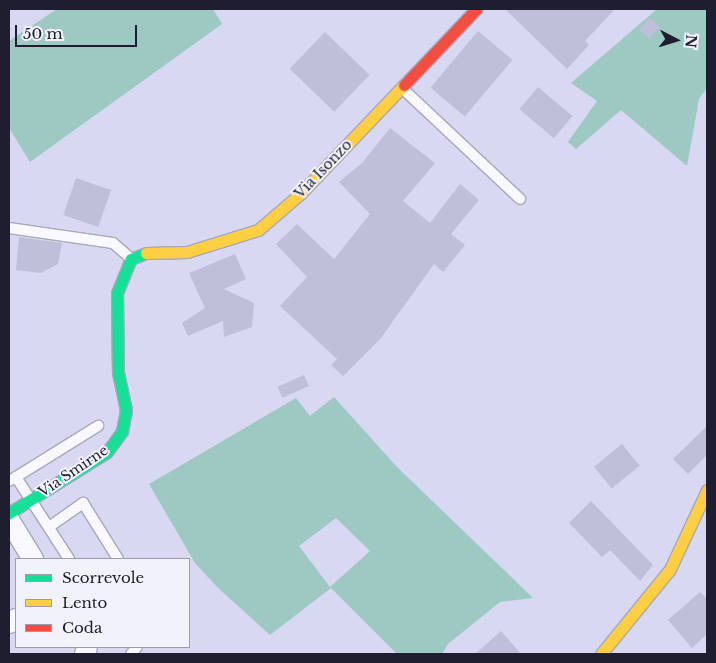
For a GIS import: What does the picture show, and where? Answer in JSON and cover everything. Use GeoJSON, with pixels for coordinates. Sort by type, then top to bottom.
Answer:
{"type":"FeatureCollection","features":[{"type":"Feature","properties":{"kind":"street","name":"Via Isonzo"},"geometry":{"type":"LineString","coordinates":[[131,259],[147,252],[187,252],[258,230],[301,193],[476,9]]}},
{"type":"Feature","properties":{"kind":"street","name":"Via Smirne"},"geometry":{"type":"LineString","coordinates":[[9,513],[107,452],[122,431],[126,410],[118,373],[117,293],[131,259]]}},
{"type":"Feature","properties":{"kind":"street"},"geometry":{"type":"LineString","coordinates":[[601,654],[670,569],[707,490]]}},
{"type":"Feature","properties":{"kind":"street"},"geometry":{"type":"LineString","coordinates":[[9,520],[32,558]]}},
{"type":"Feature","properties":{"kind":"lane"},"geometry":{"type":"LineString","coordinates":[[401,88],[520,199]]}},
{"type":"Feature","properties":{"kind":"lane"},"geometry":{"type":"LineString","coordinates":[[9,228],[112,243],[131,259]]}},
{"type":"Feature","properties":{"kind":"lane"},"geometry":{"type":"LineString","coordinates":[[69,558],[31,499],[13,479],[98,426]]}},
{"type":"Feature","properties":{"kind":"lane"},"geometry":{"type":"LineString","coordinates":[[49,527],[83,503],[117,558]]}},
{"type":"Feature","properties":{"kind":"green space"},"geometry":{"type":"Polygon","coordinates":[[[57,9],[213,9],[222,24],[30,162],[9,128],[9,41],[57,9]]]}},
{"type":"Feature","properties":{"kind":"green space"},"geometry":{"type":"Polygon","coordinates":[[[657,9],[707,9],[707,88],[699,99],[687,166],[621,110],[576,149],[568,142],[597,101],[571,83],[657,9]]]}},
{"type":"Feature","properties":{"kind":"green space"},"geometry":{"type":"Polygon","coordinates":[[[334,397],[397,467],[533,598],[500,602],[448,644],[442,654],[397,654],[331,588],[270,635],[218,588],[195,563],[149,484],[296,398],[310,416],[334,397]],[[336,518],[299,546],[330,587],[370,551],[336,518]]]}},
{"type":"Feature","properties":{"kind":"building"},"geometry":{"type":"Polygon","coordinates":[[[505,9],[615,9],[585,41],[589,45],[567,69],[505,9]]]}},
{"type":"Feature","properties":{"kind":"building"},"geometry":{"type":"Polygon","coordinates":[[[650,18],[660,27],[649,39],[639,30],[650,18]]]}},
{"type":"Feature","properties":{"kind":"building"},"geometry":{"type":"Polygon","coordinates":[[[478,31],[512,60],[465,117],[430,88],[478,31]]]}},
{"type":"Feature","properties":{"kind":"building"},"geometry":{"type":"Polygon","coordinates":[[[325,32],[370,75],[334,112],[290,69],[325,32]]]}},
{"type":"Feature","properties":{"kind":"building"},"geometry":{"type":"Polygon","coordinates":[[[538,87],[572,116],[554,138],[519,109],[538,87]]]}},
{"type":"Feature","properties":{"kind":"building"},"geometry":{"type":"Polygon","coordinates":[[[390,128],[435,163],[403,201],[430,223],[460,184],[479,200],[451,234],[465,245],[443,272],[434,264],[381,338],[343,376],[331,365],[337,359],[280,306],[307,277],[276,244],[297,224],[334,259],[370,214],[339,182],[362,163],[390,128]]]}},
{"type":"Feature","properties":{"kind":"building"},"geometry":{"type":"Polygon","coordinates":[[[76,178],[111,190],[98,227],[63,215],[76,178]]]}},
{"type":"Feature","properties":{"kind":"building"},"geometry":{"type":"Polygon","coordinates":[[[19,237],[62,243],[58,264],[41,273],[16,270],[19,237]]]}},
{"type":"Feature","properties":{"kind":"building"},"geometry":{"type":"Polygon","coordinates":[[[235,254],[246,279],[224,289],[254,303],[252,327],[224,337],[223,321],[188,336],[182,323],[205,308],[189,273],[235,254]]]}},
{"type":"Feature","properties":{"kind":"building"},"geometry":{"type":"Polygon","coordinates":[[[304,375],[309,386],[282,398],[278,387],[304,375]]]}},
{"type":"Feature","properties":{"kind":"building"},"geometry":{"type":"Polygon","coordinates":[[[707,426],[707,455],[688,474],[673,459],[707,426]]]}},
{"type":"Feature","properties":{"kind":"building"},"geometry":{"type":"Polygon","coordinates":[[[622,444],[640,466],[612,488],[594,467],[622,444]]]}},
{"type":"Feature","properties":{"kind":"building"},"geometry":{"type":"Polygon","coordinates":[[[591,501],[653,565],[640,581],[610,550],[602,557],[569,523],[591,501]]]}},
{"type":"Feature","properties":{"kind":"building"},"geometry":{"type":"Polygon","coordinates":[[[700,592],[707,599],[707,634],[692,648],[668,620],[700,592]]]}},
{"type":"Feature","properties":{"kind":"building"},"geometry":{"type":"Polygon","coordinates":[[[501,631],[521,654],[475,654],[501,631]]]}},
{"type":"Feature","properties":{"kind":"traffic: fast"},"geometry":{"type":"LineString","coordinates":[[9,513],[107,452],[122,431],[126,410],[118,373],[117,293],[131,259],[146,253]]}},
{"type":"Feature","properties":{"kind":"traffic: slow"},"geometry":{"type":"LineString","coordinates":[[146,253],[187,252],[258,230],[301,193],[404,85]]}},
{"type":"Feature","properties":{"kind":"traffic: slow"},"geometry":{"type":"LineString","coordinates":[[601,654],[670,569],[707,490]]}},
{"type":"Feature","properties":{"kind":"traffic: jam"},"geometry":{"type":"LineString","coordinates":[[404,85],[476,9]]}}]}
